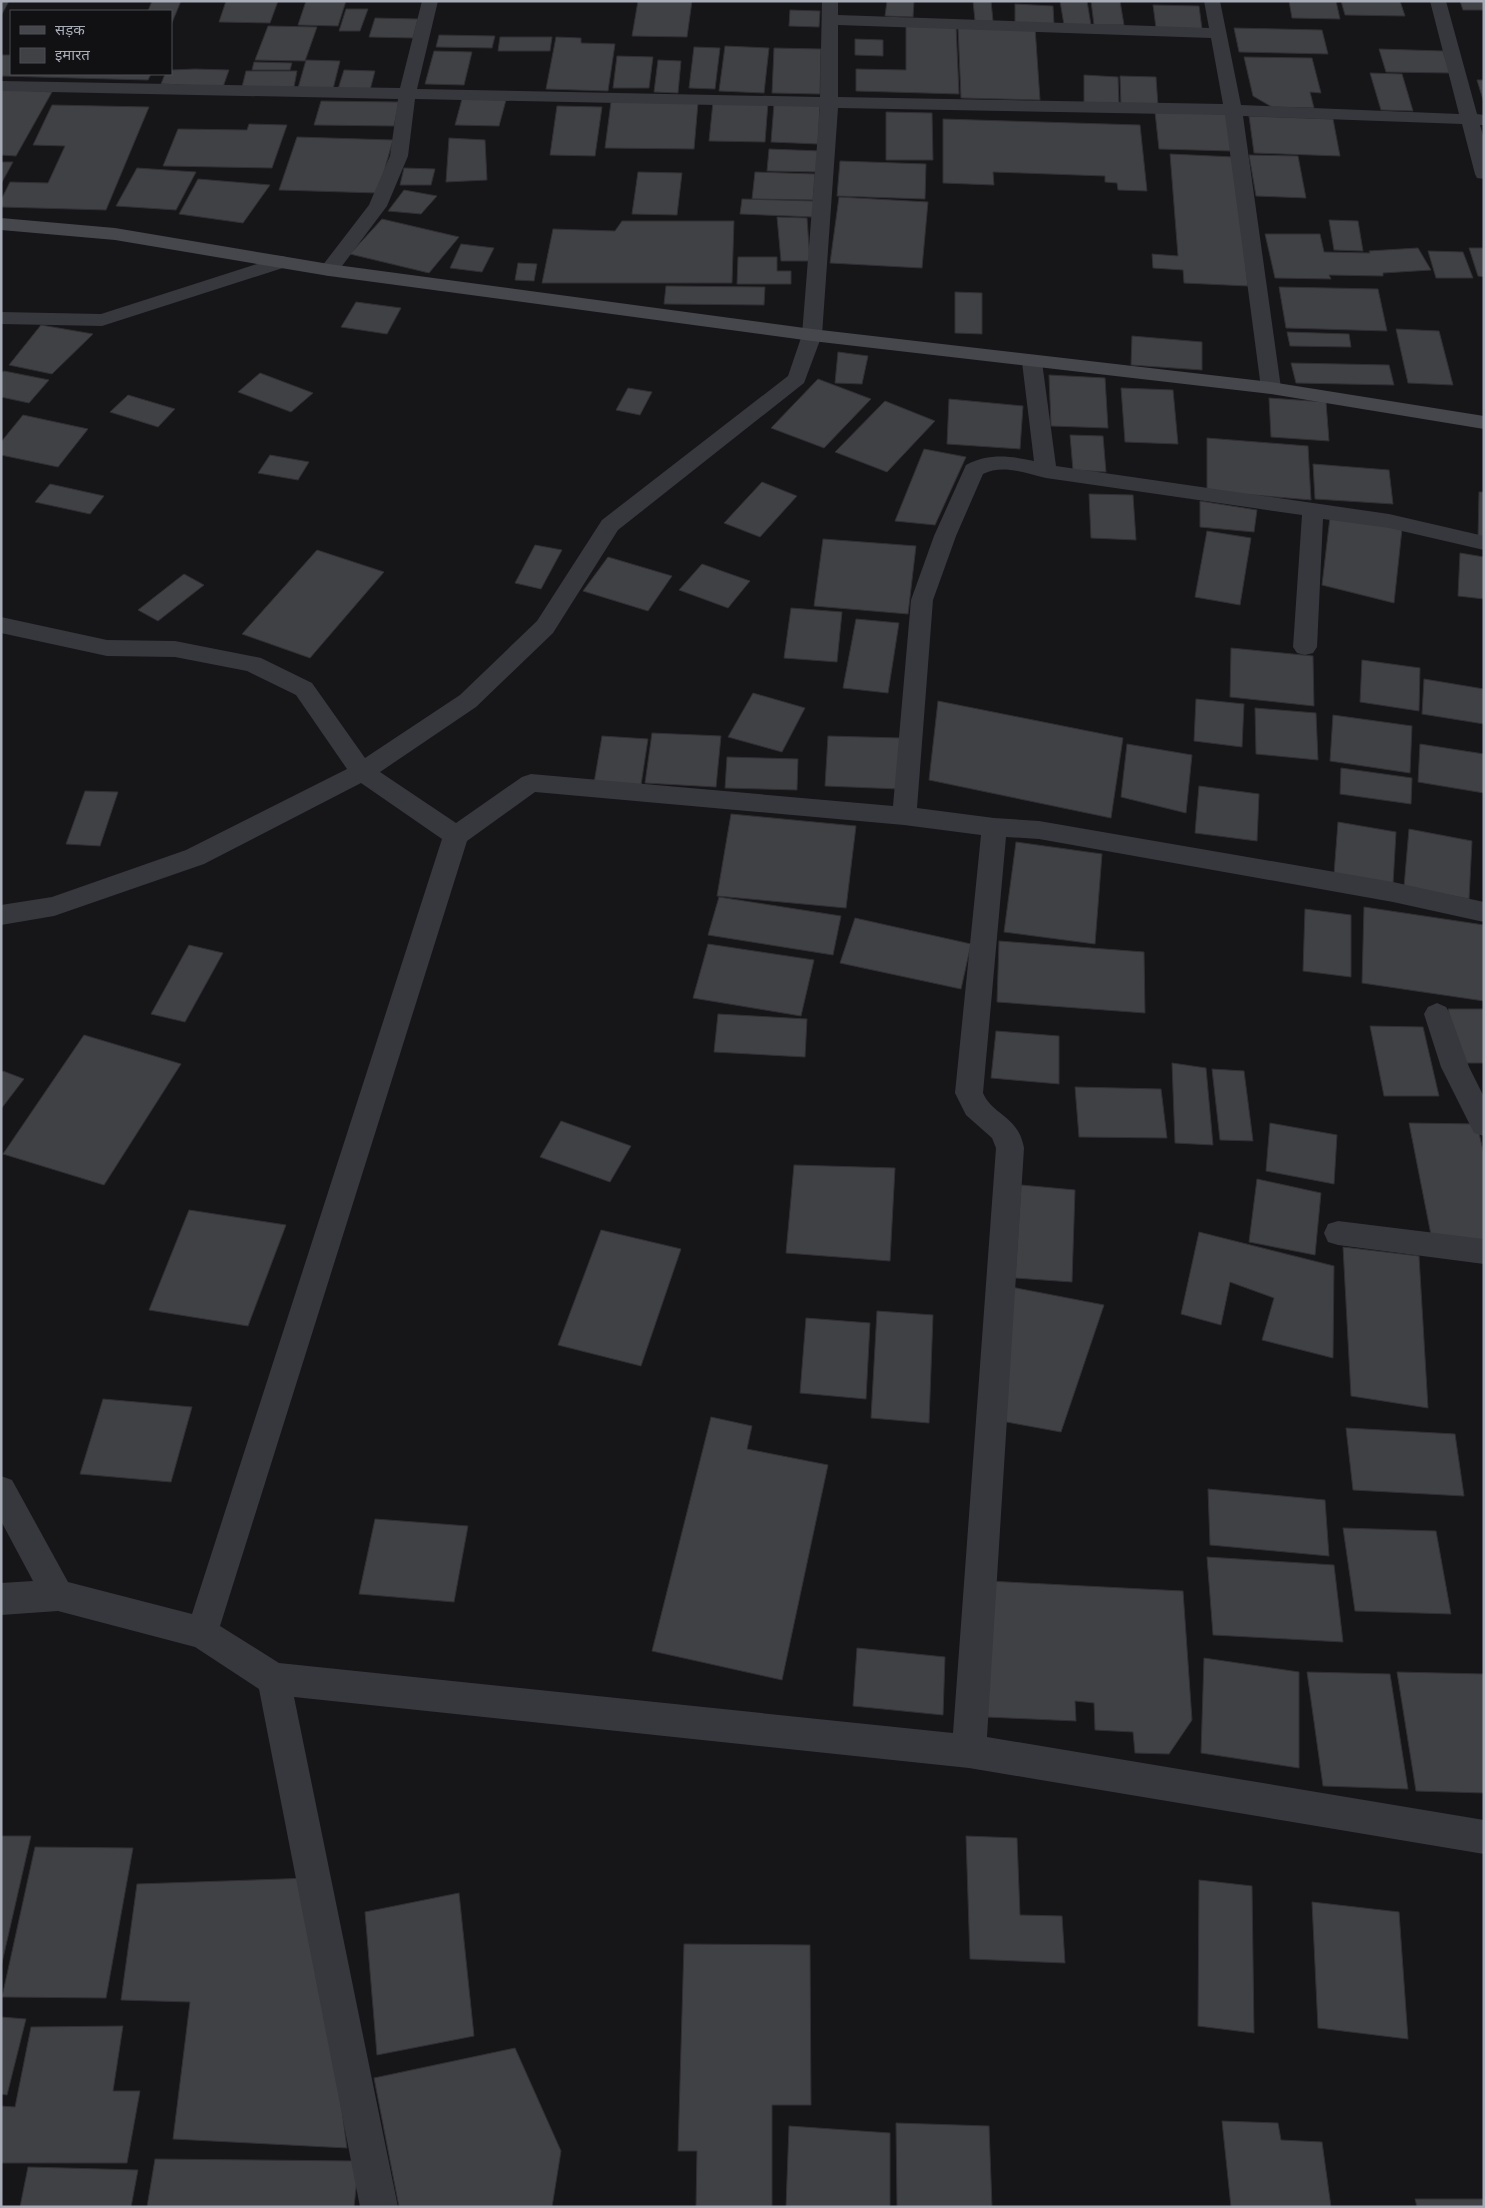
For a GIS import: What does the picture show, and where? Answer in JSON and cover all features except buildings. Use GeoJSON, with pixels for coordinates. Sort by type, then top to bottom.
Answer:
{"type":"FeatureCollection","features":[{"type":"Feature","properties":{"kind":"main road"},"geometry":{"type":"LineString","coordinates":[[1,224],[115,234],[329,270],[812,335],[1032,362],[1271,388],[1484,423]]}},
{"type":"Feature","properties":{"kind":"street"},"geometry":{"type":"LineString","coordinates":[[329,270],[378,206],[399,156],[407,95],[430,1]]}},
{"type":"Feature","properties":{"kind":"street"},"geometry":{"type":"LineString","coordinates":[[1212,1],[1233,110],[1271,388]]}},
{"type":"Feature","properties":{"kind":"street"},"geometry":{"type":"LineString","coordinates":[[1438,1],[1476,119],[1484,174]]}},
{"type":"Feature","properties":{"kind":"street"},"geometry":{"type":"LineString","coordinates":[[1,916],[54,906],[194,857],[362,772],[468,701],[545,627],[610,525],[797,379],[812,335],[830,103],[830,10],[1218,33]]}},
{"type":"Feature","properties":{"kind":"street"},"geometry":{"type":"LineString","coordinates":[[1,86],[1233,110],[1476,119]]}},
{"type":"Feature","properties":{"kind":"street"},"geometry":{"type":"LineString","coordinates":[[1,318],[102,320],[282,262]]}},
{"type":"Feature","properties":{"kind":"street"},"geometry":{"type":"LineString","coordinates":[[1032,362],[1046,471]]}},
{"type":"Feature","properties":{"kind":"street"},"geometry":{"type":"LineString","coordinates":[[904,816],[922,600],[945,536],[974,470],[983,464],[1005,462],[1046,471],[1389,521],[1484,543]]}},
{"type":"Feature","properties":{"kind":"street"},"geometry":{"type":"LineString","coordinates":[[1305,647],[1313,510]]}},
{"type":"Feature","properties":{"kind":"street"},"geometry":{"type":"LineString","coordinates":[[1,625],[107,648],[175,649],[253,664],[304,689],[362,772],[456,836]]}},
{"type":"Feature","properties":{"kind":"street"},"geometry":{"type":"LineString","coordinates":[[202,1633],[456,836],[531,783],[904,816],[994,827],[1039,830],[1393,892],[1484,912]]}},
{"type":"Feature","properties":{"kind":"street"},"geometry":{"type":"LineString","coordinates":[[969,1751],[1010,1148],[1009,1138],[1001,1128],[975,1106],[969,1093],[994,827]]}},
{"type":"Feature","properties":{"kind":"street"},"geometry":{"type":"LineString","coordinates":[[1437,1014],[1455,1067],[1484,1125]]}},
{"type":"Feature","properties":{"kind":"street"},"geometry":{"type":"LineString","coordinates":[[1338,1233],[1484,1252]]}},
{"type":"Feature","properties":{"kind":"street"},"geometry":{"type":"LineString","coordinates":[[1,1490],[58,1595]]}},
{"type":"Feature","properties":{"kind":"street"},"geometry":{"type":"LineString","coordinates":[[1,1599],[58,1595],[202,1633],[274,1679],[969,1751],[1484,1836]]}},
{"type":"Feature","properties":{"kind":"street"},"geometry":{"type":"LineString","coordinates":[[274,1679],[379,2207]]}}]}
